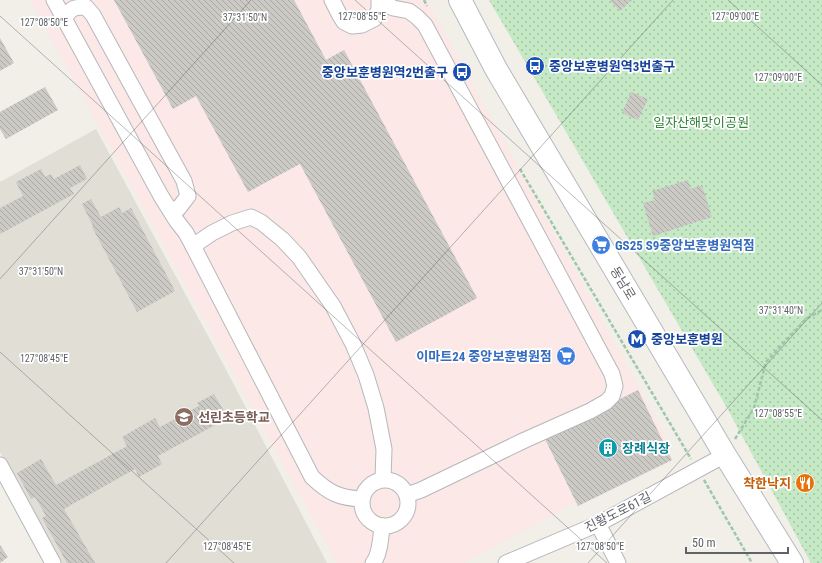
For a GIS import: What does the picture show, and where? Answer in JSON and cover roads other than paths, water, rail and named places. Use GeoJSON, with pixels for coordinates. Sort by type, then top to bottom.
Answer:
{"type":"FeatureCollection","features":[{"type":"Feature","properties":{"kind":"main road","name":"동남로"},"geometry":{"type":"LineString","coordinates":[[460,0],[496,69],[792,563]]}},
{"type":"Feature","properties":{"kind":"street"},"geometry":{"type":"LineString","coordinates":[[54,0],[161,196],[186,233],[312,477],[321,486],[333,494],[347,498],[362,499]]}},
{"type":"Feature","properties":{"kind":"street"},"geometry":{"type":"LineString","coordinates":[[332,0],[344,22],[352,26],[362,25],[374,19],[379,10],[380,0],[393,8],[409,11],[424,25],[612,374],[615,386],[612,396],[606,402],[590,411],[407,496]]}},
{"type":"Feature","properties":{"kind":"street"},"geometry":{"type":"LineString","coordinates":[[64,18],[71,9],[78,7],[86,7],[93,15],[184,181],[188,196],[178,209],[170,209]]}},
{"type":"Feature","properties":{"kind":"street"},"geometry":{"type":"LineString","coordinates":[[193,246],[212,233],[232,223],[251,217],[261,222],[282,239],[299,257],[333,306],[353,344],[366,375],[376,408],[384,448],[383,479]]}},
{"type":"Feature","properties":{"kind":"street","name":"진황도로61길"},"geometry":{"type":"LineString","coordinates":[[506,563],[598,524],[726,455]]}},
{"type":"Feature","properties":{"kind":"street"},"geometry":{"type":"LineString","coordinates":[[0,465],[53,563]]}},
{"type":"Feature","properties":{"kind":"street"},"geometry":{"type":"LineString","coordinates":[[383,479],[398,483],[404,488],[407,496],[407,511],[403,518],[390,526],[374,524],[368,520],[364,514],[362,499],[364,492],[375,481],[383,479]]}},
{"type":"Feature","properties":{"kind":"street"},"geometry":{"type":"LineString","coordinates":[[598,524],[618,563]]}},
{"type":"Feature","properties":{"kind":"street"},"geometry":{"type":"LineString","coordinates":[[372,563],[375,560],[380,542],[382,526]]}},
{"type":"Feature","properties":{"kind":"place","name":"중앙보훈병원역3번출구"},"geometry":{"type":"Point","coordinates":[535,66]}},
{"type":"Feature","properties":{"kind":"place","name":"중앙보훈병원역2번출구"},"geometry":{"type":"Point","coordinates":[462,72]}},
{"type":"Feature","properties":{"kind":"place","name":"GS25 S9중앙보훈병원역점"},"geometry":{"type":"Point","coordinates":[601,245]}},
{"type":"Feature","properties":{"kind":"place","name":"중앙보훈병원"},"geometry":{"type":"Point","coordinates":[637,339]}},
{"type":"Feature","properties":{"kind":"place","name":"이마트24 중앙보훈병원점"},"geometry":{"type":"Point","coordinates":[566,356]}},
{"type":"Feature","properties":{"kind":"place","name":"선린초등학교"},"geometry":{"type":"Point","coordinates":[184,417]}},
{"type":"Feature","properties":{"kind":"place","name":"장례식장"},"geometry":{"type":"Point","coordinates":[608,448]}},
{"type":"Feature","properties":{"kind":"place","name":"착한낙지"},"geometry":{"type":"Point","coordinates":[805,483]}},
{"type":"Feature","properties":{"kind":"park label","name":"일자산해맞이공원"},"geometry":{"type":"Point","coordinates":[701,122]}}]}
